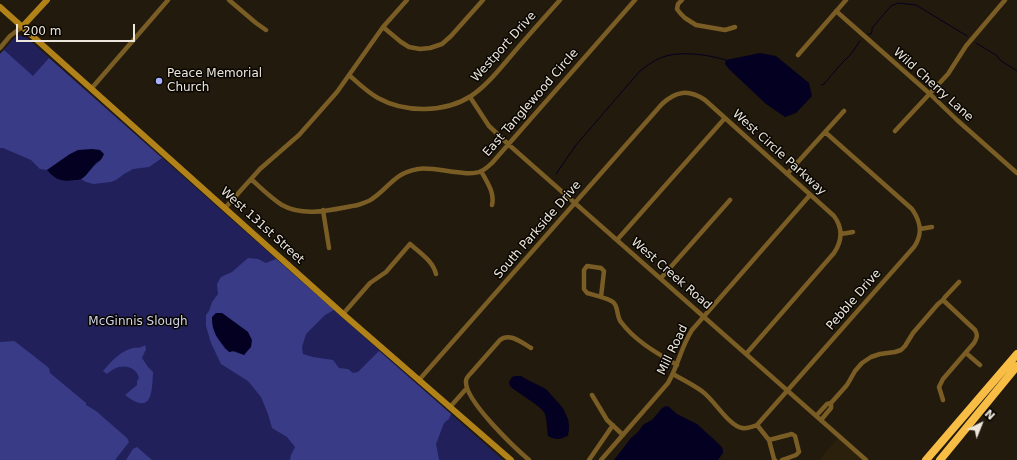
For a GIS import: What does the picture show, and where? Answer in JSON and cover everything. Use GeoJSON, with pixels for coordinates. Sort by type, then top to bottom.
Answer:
{"type":"FeatureCollection","features":[{"type":"Feature","properties":{"kind":"highway"},"geometry":{"type":"LineString","coordinates":[[926,460],[1017,354]]}},
{"type":"Feature","properties":{"kind":"highway"},"geometry":{"type":"LineString","coordinates":[[940,460],[1017,366]]}},
{"type":"Feature","properties":{"kind":"street"},"geometry":{"type":"LineString","coordinates":[[0,48],[10,36],[22,27],[47,0]]}},
{"type":"Feature","properties":{"kind":"street"},"geometry":{"type":"LineString","coordinates":[[91,89],[168,0]]}},
{"type":"Feature","properties":{"kind":"street"},"geometry":{"type":"LineString","coordinates":[[229,0],[266,30]]}},
{"type":"Feature","properties":{"kind":"street"},"geometry":{"type":"LineString","coordinates":[[225,208],[260,169],[298,135],[336,92],[383,27],[407,0]]}},
{"type":"Feature","properties":{"kind":"street"},"geometry":{"type":"LineString","coordinates":[[383,27],[409,47],[420,49],[430,48],[442,44],[451,36],[483,0]]}},
{"type":"Feature","properties":{"kind":"street","name":"Westport Drive"},"geometry":{"type":"LineString","coordinates":[[349,75],[369,92],[388,103],[416,109],[429,109],[460,101],[470,97],[489,81],[560,0]]}},
{"type":"Feature","properties":{"kind":"street","name":"East Tanglewood Circle"},"geometry":{"type":"LineString","coordinates":[[251,179],[275,200],[289,208],[301,212],[358,205],[366,202],[378,194],[394,179],[402,174],[417,169],[467,173],[481,171],[492,163],[635,0]]}},
{"type":"Feature","properties":{"kind":"street"},"geometry":{"type":"LineString","coordinates":[[682,0],[678,4],[677,9],[685,18],[696,25],[725,30],[735,27]]}},
{"type":"Feature","properties":{"kind":"street"},"geometry":{"type":"LineString","coordinates":[[798,55],[846,0]]}},
{"type":"Feature","properties":{"kind":"street"},"geometry":{"type":"LineString","coordinates":[[895,131],[948,74],[966,46],[1005,0]]}},
{"type":"Feature","properties":{"kind":"street","name":"West 131st Street"},"geometry":{"type":"LineString","coordinates":[[0,8],[343,314],[511,460]]}},
{"type":"Feature","properties":{"kind":"street","name":"Wild Cherry Lane"},"geometry":{"type":"LineString","coordinates":[[836,12],[930,94],[1017,173]]}},
{"type":"Feature","properties":{"kind":"street","name":"South Parkside Drive"},"geometry":{"type":"LineString","coordinates":[[419,380],[662,104],[672,96],[683,92],[695,94]]}},
{"type":"Feature","properties":{"kind":"street","name":"West Circle Parkway"},"geometry":{"type":"LineString","coordinates":[[695,94],[705,100],[834,216],[838,221],[841,234]]}},
{"type":"Feature","properties":{"kind":"street","name":"West Creek Road"},"geometry":{"type":"LineString","coordinates":[[470,97],[490,126],[508,144],[866,460]]}},
{"type":"Feature","properties":{"kind":"street"},"geometry":{"type":"LineString","coordinates":[[787,174],[844,111]]}},
{"type":"Feature","properties":{"kind":"street"},"geometry":{"type":"LineString","coordinates":[[617,240],[725,118]]}},
{"type":"Feature","properties":{"kind":"street"},"geometry":{"type":"LineString","coordinates":[[825,132],[912,209],[919,222],[920,229],[932,227]]}},
{"type":"Feature","properties":{"kind":"street"},"geometry":{"type":"LineString","coordinates":[[481,171],[491,191],[493,200],[492,206]]}},
{"type":"Feature","properties":{"kind":"street","name":"Mill Road"},"geometry":{"type":"LineString","coordinates":[[601,460],[668,383],[677,365],[686,338],[703,316],[810,195]]}},
{"type":"Feature","properties":{"kind":"street"},"geometry":{"type":"LineString","coordinates":[[661,278],[730,200]]}},
{"type":"Feature","properties":{"kind":"street"},"geometry":{"type":"LineString","coordinates":[[323,210],[329,248]]}},
{"type":"Feature","properties":{"kind":"street","name":"Pebble Drive"},"geometry":{"type":"LineString","coordinates":[[757,425],[914,247],[918,241],[920,229]]}},
{"type":"Feature","properties":{"kind":"street"},"geometry":{"type":"LineString","coordinates":[[746,354],[834,253],[838,247],[841,234],[852,232]]}},
{"type":"Feature","properties":{"kind":"street"},"geometry":{"type":"LineString","coordinates":[[343,314],[370,283],[386,272],[410,244],[432,263],[436,274]]}},
{"type":"Feature","properties":{"kind":"street"},"geometry":{"type":"LineString","coordinates":[[601,297],[604,271],[601,268],[587,266],[584,270],[584,289],[587,293],[613,302],[617,308],[621,323],[638,340],[677,365]]}},
{"type":"Feature","properties":{"kind":"street"},"geometry":{"type":"LineString","coordinates":[[821,420],[831,408],[831,404],[847,385],[855,371],[862,363],[871,357],[880,354],[901,350],[913,333],[959,282]]}},
{"type":"Feature","properties":{"kind":"street"},"geometry":{"type":"LineString","coordinates":[[943,300],[975,330],[977,334],[977,339],[943,379],[939,387],[943,400]]}},
{"type":"Feature","properties":{"kind":"street"},"geometry":{"type":"LineString","coordinates":[[529,460],[484,416],[467,388],[466,381],[503,338],[507,337],[518,340],[531,348]]}},
{"type":"Feature","properties":{"kind":"street"},"geometry":{"type":"LineString","coordinates":[[966,353],[980,365]]}},
{"type":"Feature","properties":{"kind":"street"},"geometry":{"type":"LineString","coordinates":[[673,374],[702,391],[736,426],[747,428],[757,425],[769,440],[775,460]]}},
{"type":"Feature","properties":{"kind":"street"},"geometry":{"type":"LineString","coordinates":[[450,407],[467,388]]}},
{"type":"Feature","properties":{"kind":"street"},"geometry":{"type":"LineString","coordinates":[[592,394],[607,420],[623,435]]}},
{"type":"Feature","properties":{"kind":"street"},"geometry":{"type":"LineString","coordinates":[[816,416],[827,404],[831,404]]}},
{"type":"Feature","properties":{"kind":"street"},"geometry":{"type":"LineString","coordinates":[[589,460],[613,425]]}},
{"type":"Feature","properties":{"kind":"street"},"geometry":{"type":"LineString","coordinates":[[769,440],[792,434],[795,436],[799,452],[796,455],[782,460]]}},
{"type":"Feature","properties":{"kind":"shaded area"},"geometry":{"type":"Polygon","coordinates":[[[4,50],[33,76],[49,58],[162,158],[149,167],[133,169],[111,182],[93,184],[81,179],[101,160],[70,154],[47,170],[40,169],[31,160],[0,148],[0,54],[4,50]]]}},
{"type":"Feature","properties":{"kind":"shaded area"},"geometry":{"type":"Polygon","coordinates":[[[248,258],[258,259],[266,263],[276,259],[334,310],[325,315],[306,334],[302,347],[303,354],[333,360],[339,368],[348,369],[353,373],[358,372],[379,351],[451,414],[449,419],[444,423],[436,444],[439,460],[290,460],[295,447],[287,437],[272,428],[261,397],[248,381],[221,364],[211,343],[206,326],[206,315],[212,302],[218,294],[217,284],[221,277],[232,272],[248,258]],[[216,313],[212,323],[216,336],[225,349],[245,355],[248,332],[222,313],[216,313]]]}},
{"type":"Feature","properties":{"kind":"shaded area"},"geometry":{"type":"Polygon","coordinates":[[[14,341],[49,368],[50,373],[86,403],[86,405],[96,411],[127,438],[129,442],[115,460],[0,460],[0,342],[14,341]]]}},
{"type":"Feature","properties":{"kind":"shaded area"},"geometry":{"type":"Polygon","coordinates":[[[145,345],[146,349],[142,358],[153,372],[153,380],[149,399],[141,403],[134,401],[125,395],[137,385],[139,378],[132,368],[119,367],[107,374],[103,371],[124,351],[145,345]]]}},
{"type":"Feature","properties":{"kind":"shaded area"},"geometry":{"type":"Polygon","coordinates":[[[838,438],[863,460],[819,460],[838,438]]]}},
{"type":"Feature","properties":{"kind":"shaded area"},"geometry":{"type":"Polygon","coordinates":[[[137,447],[152,460],[126,460],[133,449],[137,447]]]}},
{"type":"Feature","properties":{"kind":"green space","name":"McGinnis Slough"},"geometry":{"type":"Polygon","coordinates":[[[21,35],[27,38],[503,460],[0,460],[0,54],[14,38],[21,35]]]}},
{"type":"Feature","properties":{"kind":"water"},"geometry":{"type":"Polygon","coordinates":[[[760,53],[776,56],[809,83],[812,96],[796,113],[785,117],[766,104],[725,64],[726,60],[760,53]]]}},
{"type":"Feature","properties":{"kind":"water"},"geometry":{"type":"Polygon","coordinates":[[[78,150],[100,150],[104,154],[81,179],[66,181],[59,180],[47,170],[78,150]]]}},
{"type":"Feature","properties":{"kind":"water"},"geometry":{"type":"Polygon","coordinates":[[[216,313],[222,313],[248,332],[252,340],[251,347],[244,355],[234,351],[229,352],[218,338],[212,321],[212,317],[216,313]]]}},
{"type":"Feature","properties":{"kind":"water"},"geometry":{"type":"Polygon","coordinates":[[[521,376],[546,389],[563,408],[568,419],[568,436],[558,439],[548,436],[546,417],[543,411],[510,386],[509,382],[512,377],[521,376]]]}},
{"type":"Feature","properties":{"kind":"water"},"geometry":{"type":"Polygon","coordinates":[[[666,406],[677,414],[697,424],[720,445],[723,449],[723,453],[718,460],[614,460],[643,425],[652,420],[662,408],[666,406]]]}},
{"type":"Feature","properties":{"kind":"waterway"},"geometry":{"type":"LineString","coordinates":[[868,34],[871,34],[872,28],[891,6],[898,3],[916,5],[967,36]]}},
{"type":"Feature","properties":{"kind":"waterway"},"geometry":{"type":"LineString","coordinates":[[821,85],[824,84],[851,54],[860,41]]}},
{"type":"Feature","properties":{"kind":"waterway"},"geometry":{"type":"LineString","coordinates":[[976,43],[996,55],[1001,61],[1017,71]]}},
{"type":"Feature","properties":{"kind":"waterway"},"geometry":{"type":"LineString","coordinates":[[556,174],[576,145],[639,72],[648,65],[666,56],[681,54],[704,55],[726,60]]}},
{"type":"Feature","properties":{"kind":"place","name":"Peace Memorial Church"},"geometry":{"type":"Point","coordinates":[159,81]}}]}
